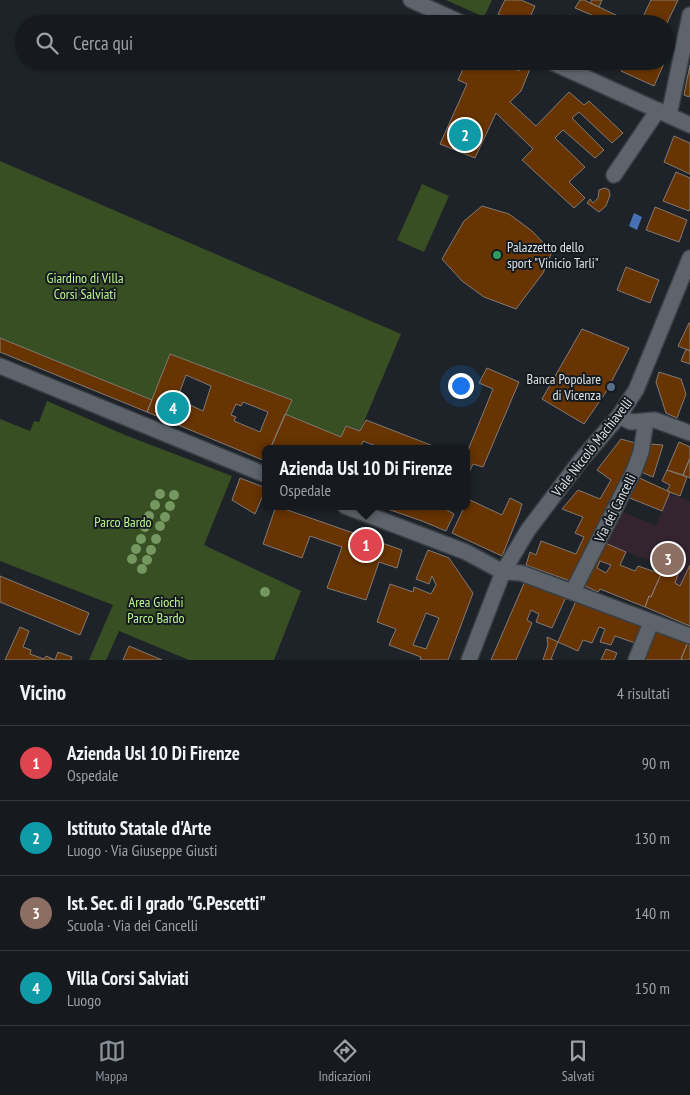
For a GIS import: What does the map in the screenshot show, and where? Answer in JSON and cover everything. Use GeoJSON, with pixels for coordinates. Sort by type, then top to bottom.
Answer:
{"type":"FeatureCollection","features":[{"type":"Feature","properties":{"kind":"street"},"geometry":{"type":"LineString","coordinates":[[411,0],[444,15]]}},
{"type":"Feature","properties":{"kind":"street"},"geometry":{"type":"LineString","coordinates":[[675,69],[690,15]]}},
{"type":"Feature","properties":{"kind":"street"},"geometry":{"type":"LineString","coordinates":[[569,70],[690,125]]}},
{"type":"Feature","properties":{"kind":"street"},"geometry":{"type":"LineString","coordinates":[[614,175],[663,113],[675,70]]}},
{"type":"Feature","properties":{"kind":"street","name":"Viale Niccolò Machiavelli"},"geometry":{"type":"LineString","coordinates":[[469,660],[503,572],[528,530],[546,505],[619,416],[636,390],[686,276],[690,258]]}},
{"type":"Feature","properties":{"kind":"street"},"geometry":{"type":"LineString","coordinates":[[0,366],[262,473]]}},
{"type":"Feature","properties":{"kind":"street"},"geometry":{"type":"LineString","coordinates":[[619,416],[631,422],[655,420],[690,434]]}},
{"type":"Feature","properties":{"kind":"street","name":"Via dei Cancelli"},"geometry":{"type":"LineString","coordinates":[[573,591],[634,471],[641,452],[646,421]]}},
{"type":"Feature","properties":{"kind":"street"},"geometry":{"type":"LineString","coordinates":[[356,510],[466,552],[503,572],[521,573],[690,636]]}},
{"type":"Feature","properties":{"kind":"street"},"geometry":{"type":"LineString","coordinates":[[636,660],[648,630]]}},
{"type":"Feature","properties":{"kind":"shaded area"},"geometry":{"type":"Polygon","coordinates":[[[669,494],[690,501],[690,626],[645,607],[664,567],[603,542],[619,510],[656,526],[669,494]]]}},
{"type":"Feature","properties":{"kind":"green space"},"geometry":{"type":"Polygon","coordinates":[[[446,0],[492,0],[485,15],[480,15],[446,0]]]}},
{"type":"Feature","properties":{"kind":"green space","name":"Giardino di Villa Corsi Salviati"},"geometry":{"type":"Polygon","coordinates":[[[0,161],[401,334],[360,431],[347,426],[341,437],[285,414],[292,400],[170,355],[152,400],[0,338],[0,161]]]}},
{"type":"Feature","properties":{"kind":"green space"},"geometry":{"type":"Polygon","coordinates":[[[422,184],[449,196],[424,252],[397,240],[422,184]]]}},
{"type":"Feature","properties":{"kind":"green space","name":"Parco Bardo"},"geometry":{"type":"Polygon","coordinates":[[[47,401],[125,435],[232,476],[204,545],[301,591],[274,660],[189,660],[119,631],[106,660],[89,660],[113,605],[0,561],[0,419],[30,431],[34,421],[39,422],[47,401]]]}},
{"type":"Feature","properties":{"kind":"water"},"geometry":{"type":"Polygon","coordinates":[[[634,213],[642,217],[637,230],[629,226],[634,213]]]}},
{"type":"Feature","properties":{"kind":"building"},"geometry":{"type":"Polygon","coordinates":[[[505,0],[521,0],[535,6],[531,15],[498,14],[505,0]]]}},
{"type":"Feature","properties":{"kind":"building"},"geometry":{"type":"Polygon","coordinates":[[[580,0],[584,0],[616,15],[592,15],[575,8],[580,0]]]}},
{"type":"Feature","properties":{"kind":"building"},"geometry":{"type":"Polygon","coordinates":[[[592,0],[602,0],[599,7],[590,3],[592,0]]]}},
{"type":"Feature","properties":{"kind":"building"},"geometry":{"type":"Polygon","coordinates":[[[651,0],[678,0],[671,15],[644,15],[651,0]]]}},
{"type":"Feature","properties":{"kind":"building"},"geometry":{"type":"Polygon","coordinates":[[[690,65],[690,95],[689,97],[684,95],[690,65]]]}},
{"type":"Feature","properties":{"kind":"building"},"geometry":{"type":"Polygon","coordinates":[[[463,70],[530,70],[521,91],[510,102],[536,126],[569,92],[584,105],[589,101],[623,133],[612,143],[579,112],[572,118],[604,150],[595,158],[563,130],[555,138],[585,167],[569,182],[585,198],[574,208],[522,160],[533,149],[496,113],[475,158],[440,144],[467,84],[458,80],[463,70]]]}},
{"type":"Feature","properties":{"kind":"building"},"geometry":{"type":"Polygon","coordinates":[[[621,70],[661,70],[654,86],[621,70]]]}},
{"type":"Feature","properties":{"kind":"building"},"geometry":{"type":"Polygon","coordinates":[[[674,136],[690,143],[690,174],[664,162],[674,136]]]}},
{"type":"Feature","properties":{"kind":"building"},"geometry":{"type":"Polygon","coordinates":[[[676,172],[690,178],[689,211],[663,201],[676,172]]]}},
{"type":"Feature","properties":{"kind":"building"},"geometry":{"type":"Polygon","coordinates":[[[605,188],[609,190],[610,195],[606,206],[599,212],[587,203],[590,199],[593,203],[598,198],[599,190],[605,188]]]}},
{"type":"Feature","properties":{"kind":"building","name":"Palazzetto dello sport \"Vinicio Tarli\""},"geometry":{"type":"Polygon","coordinates":[[[482,206],[509,214],[532,231],[552,252],[543,273],[516,309],[484,297],[462,281],[442,259],[464,221],[482,206]]]}},
{"type":"Feature","properties":{"kind":"building"},"geometry":{"type":"Polygon","coordinates":[[[655,207],[687,220],[679,242],[646,230],[655,207]]]}},
{"type":"Feature","properties":{"kind":"building"},"geometry":{"type":"Polygon","coordinates":[[[626,267],[659,280],[650,303],[617,290],[626,267]]]}},
{"type":"Feature","properties":{"kind":"building"},"geometry":{"type":"Polygon","coordinates":[[[690,323],[690,351],[678,346],[690,323]]]}},
{"type":"Feature","properties":{"kind":"building"},"geometry":{"type":"Polygon","coordinates":[[[582,329],[629,348],[606,392],[584,424],[542,399],[582,329]]]}},
{"type":"Feature","properties":{"kind":"building"},"geometry":{"type":"Polygon","coordinates":[[[0,338],[152,400],[147,412],[0,352],[0,338]]]}},
{"type":"Feature","properties":{"kind":"building"},"geometry":{"type":"Polygon","coordinates":[[[686,349],[690,351],[690,364],[681,361],[686,349]]]}},
{"type":"Feature","properties":{"kind":"building"},"geometry":{"type":"Polygon","coordinates":[[[170,354],[292,400],[272,445],[262,445],[262,460],[147,412],[170,354]],[[186,375],[177,399],[203,411],[211,386],[186,375]],[[243,402],[241,406],[236,404],[231,415],[236,417],[234,421],[260,432],[268,412],[243,402]]]}},
{"type":"Feature","properties":{"kind":"building"},"geometry":{"type":"Polygon","coordinates":[[[487,368],[519,382],[483,467],[473,464],[470,470],[470,445],[493,389],[479,383],[487,368]]]}},
{"type":"Feature","properties":{"kind":"building"},"geometry":{"type":"Polygon","coordinates":[[[659,372],[681,379],[686,394],[677,418],[666,413],[656,382],[659,372]]]}},
{"type":"Feature","properties":{"kind":"building"},"geometry":{"type":"Polygon","coordinates":[[[285,414],[341,437],[346,426],[360,431],[366,420],[431,445],[373,445],[363,441],[362,445],[272,445],[285,414]]]}},
{"type":"Feature","properties":{"kind":"building"},"geometry":{"type":"Polygon","coordinates":[[[621,439],[639,444],[573,582],[526,565],[530,552],[536,555],[541,541],[576,554],[584,537],[575,533],[583,517],[562,509],[578,490],[600,499],[611,480],[597,470],[621,439]]]}},
{"type":"Feature","properties":{"kind":"building"},"geometry":{"type":"Polygon","coordinates":[[[679,442],[690,447],[690,458],[683,475],[667,470],[679,442]]]}},
{"type":"Feature","properties":{"kind":"building"},"geometry":{"type":"Polygon","coordinates":[[[650,444],[663,445],[653,477],[641,472],[650,444]]]}},
{"type":"Feature","properties":{"kind":"building"},"geometry":{"type":"Polygon","coordinates":[[[690,458],[690,478],[683,475],[690,458]]]}},
{"type":"Feature","properties":{"kind":"building"},"geometry":{"type":"Polygon","coordinates":[[[667,470],[687,477],[680,496],[667,491],[670,485],[662,481],[667,470]]]}},
{"type":"Feature","properties":{"kind":"building"},"geometry":{"type":"Polygon","coordinates":[[[635,476],[670,492],[662,511],[625,496],[635,476]]]}},
{"type":"Feature","properties":{"kind":"building"},"geometry":{"type":"Polygon","coordinates":[[[240,478],[262,486],[262,497],[255,514],[232,500],[240,478]]]}},
{"type":"Feature","properties":{"kind":"building"},"geometry":{"type":"Polygon","coordinates":[[[510,498],[522,504],[502,556],[452,533],[463,510],[470,510],[470,500],[502,515],[510,498]]]}},
{"type":"Feature","properties":{"kind":"building"},"geometry":{"type":"Polygon","coordinates":[[[275,510],[287,510],[402,550],[397,568],[379,562],[366,600],[327,588],[342,547],[310,536],[302,558],[263,544],[275,510]]]}},
{"type":"Feature","properties":{"kind":"building"},"geometry":{"type":"Polygon","coordinates":[[[390,510],[447,510],[454,514],[446,531],[390,510]]]}},
{"type":"Feature","properties":{"kind":"building"},"geometry":{"type":"Polygon","coordinates":[[[603,542],[626,552],[620,565],[635,571],[638,566],[661,574],[645,607],[600,589],[598,592],[583,585],[603,542]],[[600,561],[597,568],[606,573],[611,565],[600,561]]]}},
{"type":"Feature","properties":{"kind":"building"},"geometry":{"type":"Polygon","coordinates":[[[428,550],[449,558],[473,593],[448,660],[420,660],[421,657],[389,645],[396,629],[377,622],[390,584],[413,592],[414,587],[431,594],[436,585],[432,576],[429,584],[416,579],[428,550]],[[426,613],[413,645],[426,649],[439,618],[426,613]]]}},
{"type":"Feature","properties":{"kind":"building"},"geometry":{"type":"Polygon","coordinates":[[[666,562],[680,568],[675,583],[680,586],[690,565],[690,626],[645,607],[666,562]]]}},
{"type":"Feature","properties":{"kind":"building"},"geometry":{"type":"Polygon","coordinates":[[[0,576],[89,613],[80,635],[0,602],[0,576]]]}},
{"type":"Feature","properties":{"kind":"building"},"geometry":{"type":"Polygon","coordinates":[[[525,581],[566,597],[552,628],[536,622],[539,614],[531,610],[527,620],[532,623],[516,660],[491,660],[525,581]]]}},
{"type":"Feature","properties":{"kind":"building"},"geometry":{"type":"Polygon","coordinates":[[[576,601],[644,625],[635,643],[615,636],[611,645],[600,642],[605,629],[599,627],[592,643],[583,640],[578,651],[558,642],[576,601]]]}},
{"type":"Feature","properties":{"kind":"building"},"geometry":{"type":"Polygon","coordinates":[[[20,627],[29,631],[23,647],[31,650],[30,654],[44,659],[46,656],[55,660],[5,660],[20,627]]]}},
{"type":"Feature","properties":{"kind":"building"},"geometry":{"type":"Polygon","coordinates":[[[653,628],[688,642],[681,659],[683,660],[642,660],[653,628]]]}},
{"type":"Feature","properties":{"kind":"building"},"geometry":{"type":"Polygon","coordinates":[[[547,637],[558,642],[551,659],[553,660],[543,660],[548,645],[547,637]]]}},
{"type":"Feature","properties":{"kind":"building"},"geometry":{"type":"Polygon","coordinates":[[[688,642],[690,643],[690,660],[683,660],[681,659],[688,642]]]}},
{"type":"Feature","properties":{"kind":"building"},"geometry":{"type":"Polygon","coordinates":[[[129,646],[162,660],[123,660],[129,646]]]}},
{"type":"Feature","properties":{"kind":"building"},"geometry":{"type":"Polygon","coordinates":[[[606,649],[617,653],[614,660],[601,660],[606,649]]]}},
{"type":"Feature","properties":{"kind":"building"},"geometry":{"type":"Polygon","coordinates":[[[58,652],[72,657],[71,660],[55,660],[58,652]]]}},
{"type":"Feature","properties":{"kind":"place","name":"Istituto Statale d'Arte"},"geometry":{"type":"Point","coordinates":[465,135]}},
{"type":"Feature","properties":{"kind":"place","name":"Palazzetto dello sport \"Vinicio Tarli\""},"geometry":{"type":"Point","coordinates":[497,255]}},
{"type":"Feature","properties":{"kind":"place","name":"Banca Popolare di Vicenza"},"geometry":{"type":"Point","coordinates":[611,387]}},
{"type":"Feature","properties":{"kind":"place","name":"Villa Corsi Salviati"},"geometry":{"type":"Point","coordinates":[173,408]}},
{"type":"Feature","properties":{"kind":"place","name":"Azienda Usl 10 Di Firenze"},"geometry":{"type":"Point","coordinates":[366,545]}},
{"type":"Feature","properties":{"kind":"place","name":"Ist. Sec. di I grado \"G.Pescetti\""},"geometry":{"type":"Point","coordinates":[668,559]}},
{"type":"Feature","properties":{"kind":"park label","name":"Area Giochi Parco Bardo"},"geometry":{"type":"Point","coordinates":[156,610]}}]}
